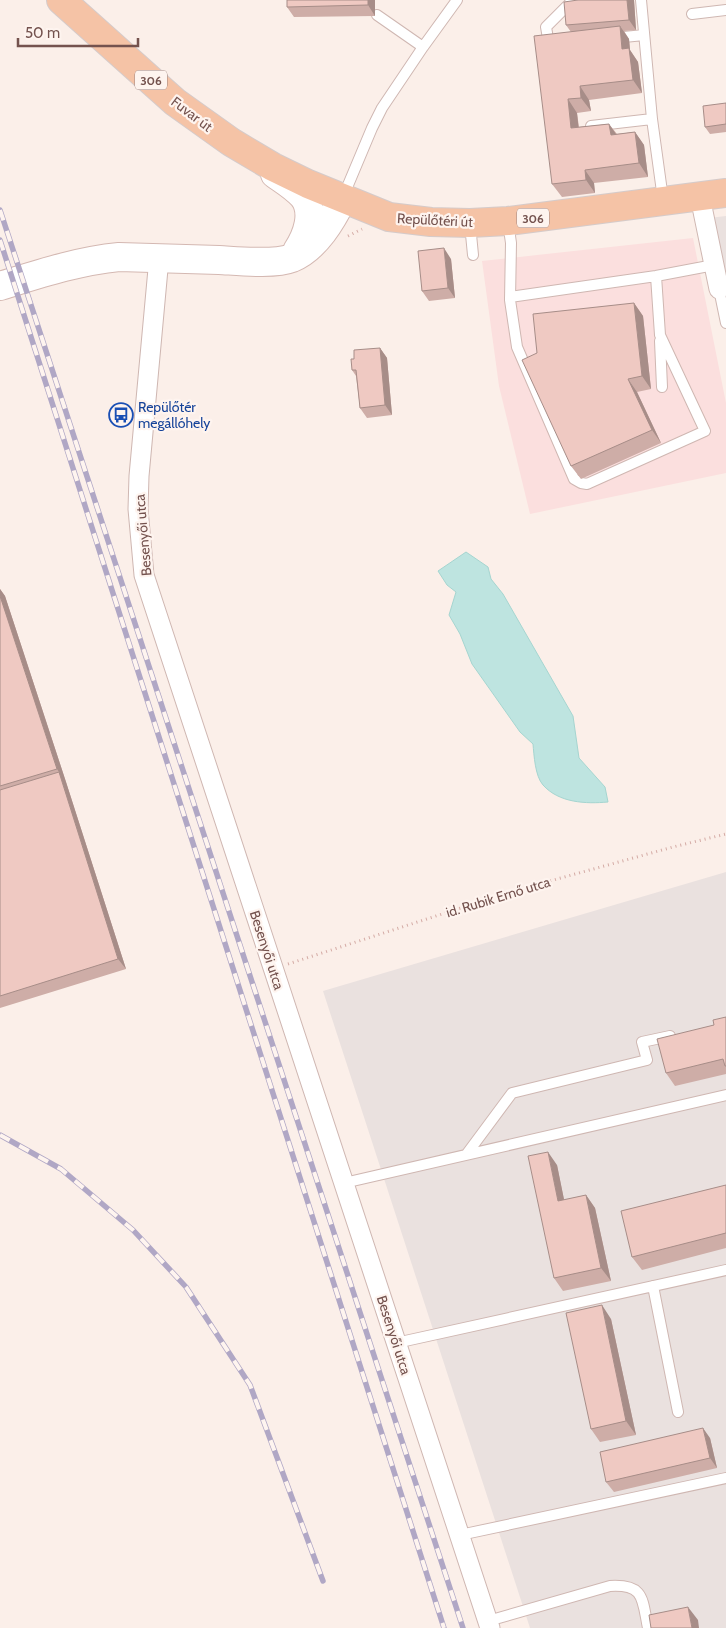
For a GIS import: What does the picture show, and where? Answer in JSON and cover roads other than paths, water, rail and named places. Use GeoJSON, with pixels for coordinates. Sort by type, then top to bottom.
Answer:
{"type":"FeatureCollection","features":[{"type":"Feature","properties":{"kind":"main road","name":"Fuvar út"},"geometry":{"type":"LineString","coordinates":[[61,0],[175,102],[206,125],[273,167],[343,198]]}},
{"type":"Feature","properties":{"kind":"main road","name":"Repülőtéri út"},"geometry":{"type":"LineString","coordinates":[[343,198],[389,217],[431,222],[470,223],[508,221],[726,193]]}},
{"type":"Feature","properties":{"kind":"street"},"geometry":{"type":"LineString","coordinates":[[248,153],[303,197],[309,210],[306,237],[291,258]]}},
{"type":"Feature","properties":{"kind":"street"},"geometry":{"type":"LineString","coordinates":[[700,197],[719,289]]}},
{"type":"Feature","properties":{"kind":"street"},"geometry":{"type":"LineString","coordinates":[[0,286],[53,270],[119,257],[258,262],[291,258],[304,251],[315,241],[336,213],[343,198]]}},
{"type":"Feature","properties":{"kind":"street","name":"Besenyői utca"},"geometry":{"type":"LineString","coordinates":[[160,258],[139,476],[138,509],[144,575],[489,1625]]}},
{"type":"Feature","properties":{"kind":"lane"},"geometry":{"type":"LineString","coordinates":[[343,198],[382,108],[457,0]]}},
{"type":"Feature","properties":{"kind":"lane"},"geometry":{"type":"LineString","coordinates":[[568,42],[549,44],[546,27],[573,0]]}},
{"type":"Feature","properties":{"kind":"lane"},"geometry":{"type":"LineString","coordinates":[[641,0],[652,119],[664,202]]}},
{"type":"Feature","properties":{"kind":"lane"},"geometry":{"type":"LineString","coordinates":[[692,14],[726,10]]}},
{"type":"Feature","properties":{"kind":"lane"},"geometry":{"type":"LineString","coordinates":[[377,15],[423,47]]}},
{"type":"Feature","properties":{"kind":"lane"},"geometry":{"type":"LineString","coordinates":[[606,38],[644,35]]}},
{"type":"Feature","properties":{"kind":"lane"},"geometry":{"type":"LineString","coordinates":[[591,126],[652,119]]}},
{"type":"Feature","properties":{"kind":"lane"},"geometry":{"type":"LineString","coordinates":[[508,221],[511,243],[510,297],[517,347],[574,479],[581,483],[588,484],[705,431],[660,335]]}},
{"type":"Feature","properties":{"kind":"lane"},"geometry":{"type":"LineString","coordinates":[[470,223],[473,255]]}},
{"type":"Feature","properties":{"kind":"lane"},"geometry":{"type":"LineString","coordinates":[[510,297],[656,276],[714,265]]}},
{"type":"Feature","properties":{"kind":"lane"},"geometry":{"type":"LineString","coordinates":[[656,276],[662,387]]}},
{"type":"Feature","properties":{"kind":"lane"},"geometry":{"type":"LineString","coordinates":[[719,289],[726,323]]}},
{"type":"Feature","properties":{"kind":"lane"},"geometry":{"type":"LineString","coordinates":[[466,1155],[512,1093],[647,1060],[642,1042],[681,1033]]}},
{"type":"Feature","properties":{"kind":"lane"},"geometry":{"type":"LineString","coordinates":[[344,1183],[726,1095]]}},
{"type":"Feature","properties":{"kind":"lane"},"geometry":{"type":"LineString","coordinates":[[396,1343],[726,1270]]}},
{"type":"Feature","properties":{"kind":"lane"},"geometry":{"type":"LineString","coordinates":[[653,1286],[678,1412]]}},
{"type":"Feature","properties":{"kind":"lane"},"geometry":{"type":"LineString","coordinates":[[460,1535],[726,1478]]}},
{"type":"Feature","properties":{"kind":"lane"},"geometry":{"type":"LineString","coordinates":[[489,1625],[610,1586],[625,1585],[637,1590],[642,1600],[648,1628]]}},
{"type":"Feature","properties":{"kind":"water"},"geometry":{"type":"Polygon","coordinates":[[[466,552],[488,567],[491,579],[503,594],[573,716],[579,758],[605,787],[608,802],[591,803],[565,799],[549,791],[543,785],[540,781],[534,759],[533,744],[520,732],[472,664],[460,634],[449,615],[456,592],[447,585],[438,571],[466,552]]]}},
{"type":"Feature","properties":{"kind":"railway"},"geometry":{"type":"LineString","coordinates":[[0,210],[463,1628]]}},
{"type":"Feature","properties":{"kind":"railway"},"geometry":{"type":"LineString","coordinates":[[0,240],[444,1628]]}},
{"type":"Feature","properties":{"kind":"railway"},"geometry":{"type":"LineString","coordinates":[[0,1135],[61,1169],[133,1230],[186,1287],[250,1385],[323,1581]]}},
{"type":"Feature","properties":{"kind":"place","name":"Repülőtér megállóhely"},"geometry":{"type":"Point","coordinates":[121,415]}}]}
